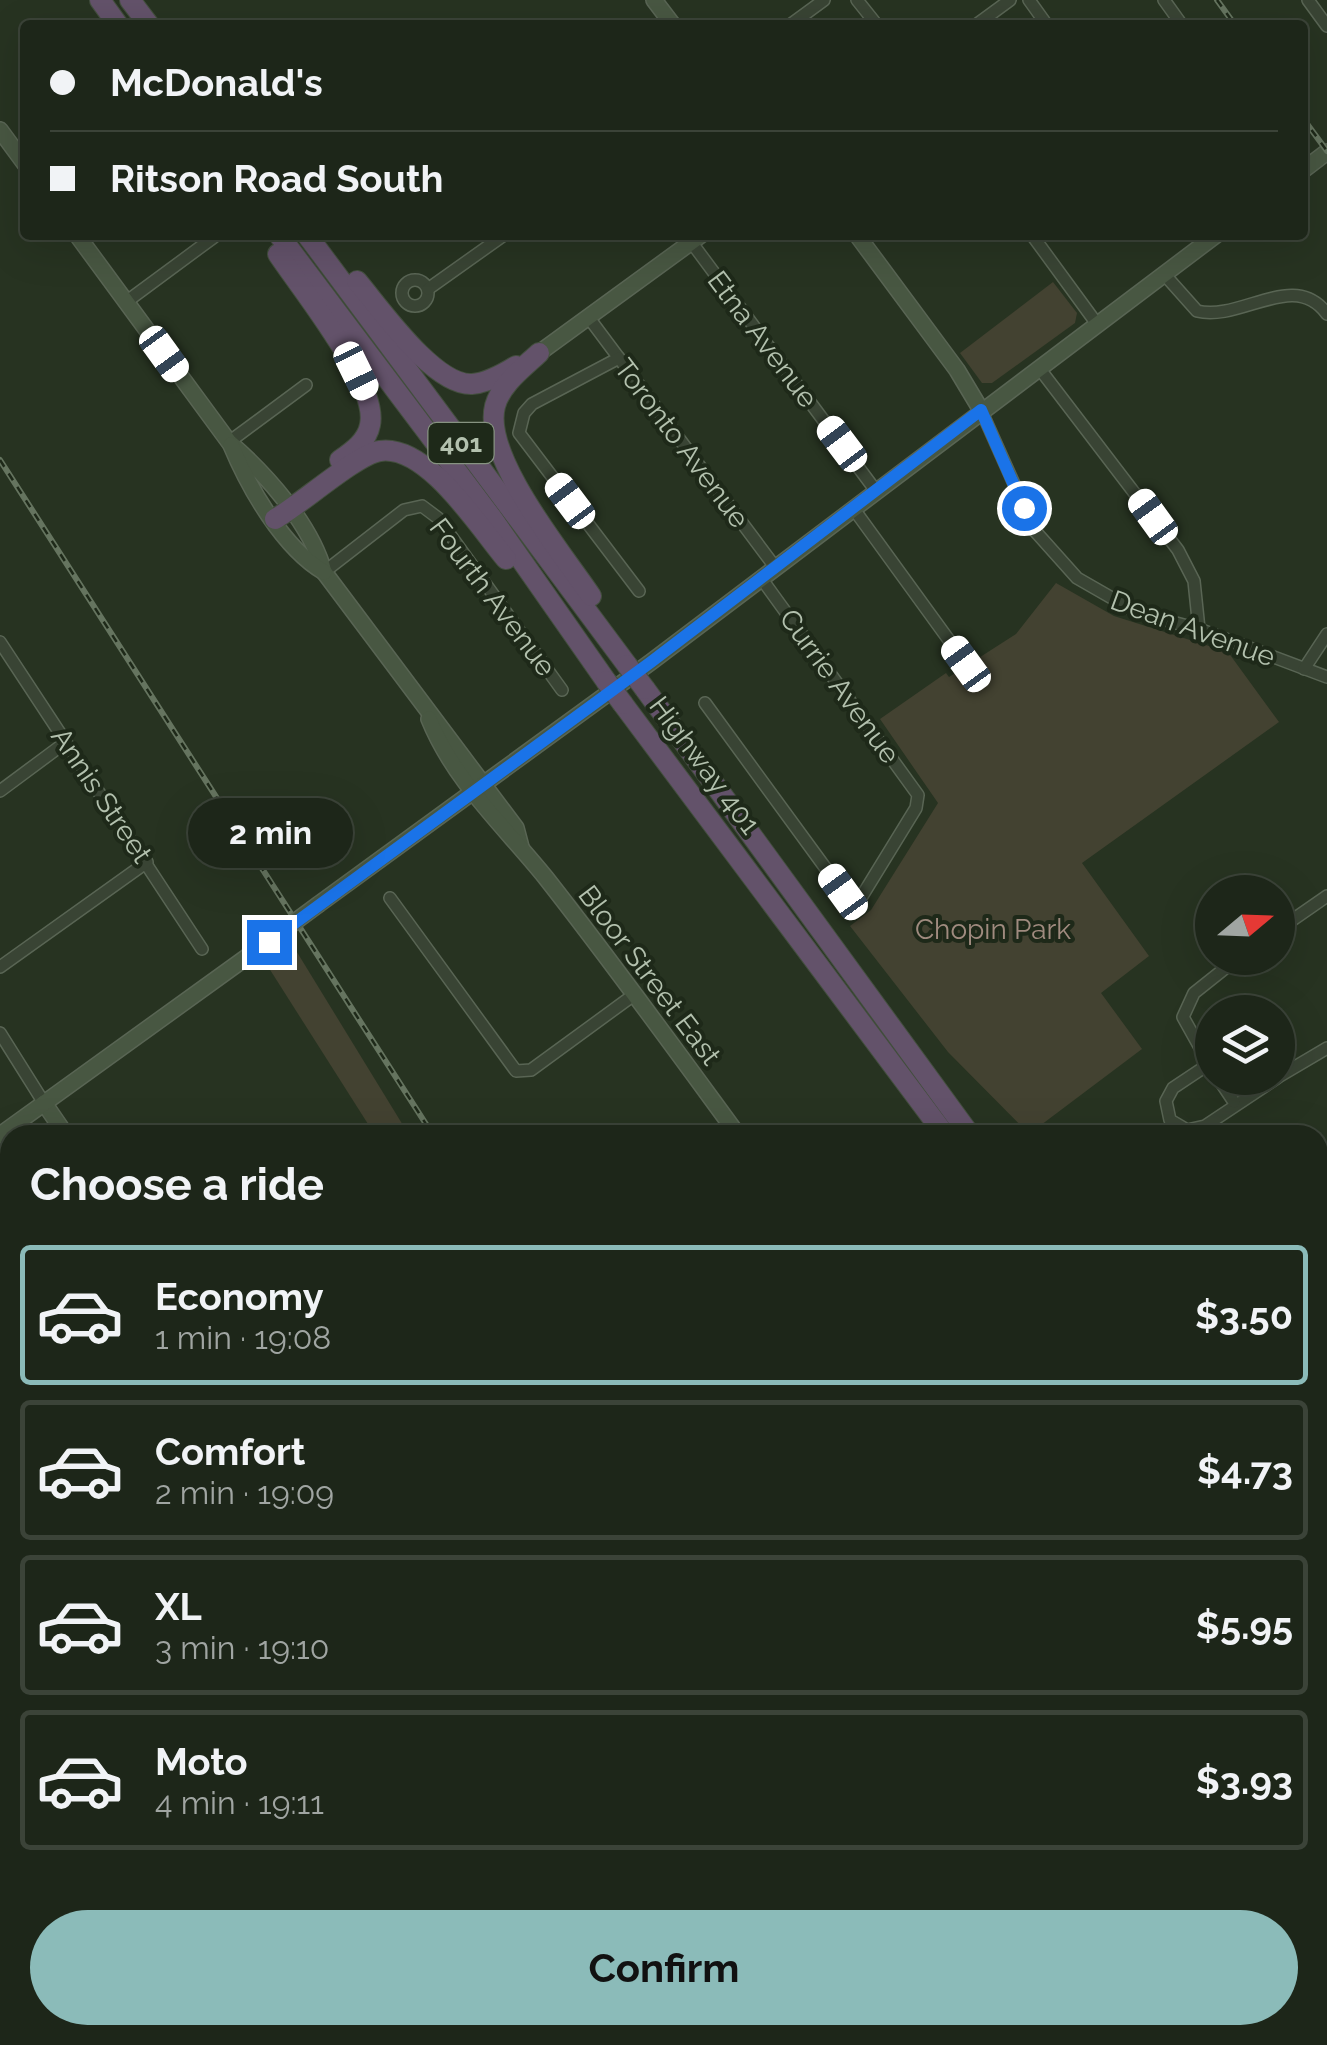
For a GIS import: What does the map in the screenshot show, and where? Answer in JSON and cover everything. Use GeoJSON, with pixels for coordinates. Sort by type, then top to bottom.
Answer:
{"type":"FeatureCollection","features":[{"type":"Feature","properties":{"kind":"highway"},"geometry":{"type":"LineString","coordinates":[[130,0],[145,20]]}},
{"type":"Feature","properties":{"kind":"highway"},"geometry":{"type":"LineString","coordinates":[[269,240],[356,371],[372,411],[370,428],[355,449],[279,510]]}},
{"type":"Feature","properties":{"kind":"highway","name":"Highway 401"},"geometry":{"type":"LineString","coordinates":[[283,240],[938,1125]]}},
{"type":"Feature","properties":{"kind":"highway","name":"Highway 401"},"geometry":{"type":"LineString","coordinates":[[311,240],[963,1125]]}},
{"type":"Feature","properties":{"kind":"highway"},"geometry":{"type":"LineString","coordinates":[[320,240],[436,370],[457,381],[472,384],[500,376],[539,352]]}},
{"type":"Feature","properties":{"kind":"highway"},"geometry":{"type":"LineString","coordinates":[[539,352],[503,388],[493,430],[509,470],[596,604],[621,658]]}},
{"type":"Feature","properties":{"kind":"highway"},"geometry":{"type":"LineString","coordinates":[[279,510],[379,451],[402,453],[418,461],[584,652]]}},
{"type":"Feature","properties":{"kind":"main road"},"geometry":{"type":"LineString","coordinates":[[0,130],[20,157]]}},
{"type":"Feature","properties":{"kind":"main road","name":"Bloor Street East"},"geometry":{"type":"LineString","coordinates":[[81,240],[229,442],[256,464],[279,510],[318,551],[324,572],[426,711],[448,733],[479,788],[516,828],[520,847],[731,1125]]}},
{"type":"Feature","properties":{"kind":"main road"},"geometry":{"type":"LineString","coordinates":[[539,352],[689,240]]}},
{"type":"Feature","properties":{"kind":"main road"},"geometry":{"type":"LineString","coordinates":[[861,240],[958,370],[981,410]]}},
{"type":"Feature","properties":{"kind":"main road"},"geometry":{"type":"LineString","coordinates":[[14,1125],[479,788],[1209,240]]}},
{"type":"Feature","properties":{"kind":"main road"},"geometry":{"type":"LineString","coordinates":[[44,1103],[59,1125]]}},
{"type":"Feature","properties":{"kind":"street"},"geometry":{"type":"LineString","coordinates":[[797,20],[824,0]]}},
{"type":"Feature","properties":{"kind":"street"},"geometry":{"type":"LineString","coordinates":[[857,0],[872,20]]}},
{"type":"Feature","properties":{"kind":"street"},"geometry":{"type":"LineString","coordinates":[[983,20],[1010,0]]}},
{"type":"Feature","properties":{"kind":"street"},"geometry":{"type":"LineString","coordinates":[[1308,0],[1327,26]]}},
{"type":"Feature","properties":{"kind":"street"},"geometry":{"type":"LineString","coordinates":[[126,302],[210,240]]}},
{"type":"Feature","properties":{"kind":"street"},"geometry":{"type":"LineString","coordinates":[[428,289],[497,240]]}},
{"type":"Feature","properties":{"kind":"street","name":"Etna Avenue"},"geometry":{"type":"LineString","coordinates":[[695,240],[876,490]]}},
{"type":"Feature","properties":{"kind":"street"},"geometry":{"type":"LineString","coordinates":[[1036,240],[1097,324]]}},
{"type":"Feature","properties":{"kind":"street"},"geometry":{"type":"LineString","coordinates":[[1164,274],[1197,312],[1222,313],[1297,294],[1313,299],[1327,314]]}},
{"type":"Feature","properties":{"kind":"street","name":"Toronto Avenue"},"geometry":{"type":"LineString","coordinates":[[589,318],[775,567]]}},
{"type":"Feature","properties":{"kind":"street"},"geometry":{"type":"LineString","coordinates":[[618,358],[532,404],[524,413],[519,432],[639,591]]}},
{"type":"Feature","properties":{"kind":"street"},"geometry":{"type":"LineString","coordinates":[[1039,368],[1178,550],[1194,581],[1198,629]]}},
{"type":"Feature","properties":{"kind":"street"},"geometry":{"type":"LineString","coordinates":[[229,442],[306,385]]}},
{"type":"Feature","properties":{"kind":"street","name":"Dean Avenue"},"geometry":{"type":"LineString","coordinates":[[981,410],[1030,520],[1054,556],[1106,598],[1138,613],[1198,629],[1327,678]]}},
{"type":"Feature","properties":{"kind":"street","name":"Fourth Avenue"},"geometry":{"type":"LineString","coordinates":[[324,572],[404,510],[422,506],[438,518],[562,690]]}},
{"type":"Feature","properties":{"kind":"street"},"geometry":{"type":"LineString","coordinates":[[853,508],[966,664]]}},
{"type":"Feature","properties":{"kind":"street","name":"Currie Avenue"},"geometry":{"type":"LineString","coordinates":[[704,702],[843,892],[852,898],[862,896],[916,808],[918,795],[761,578]]}},
{"type":"Feature","properties":{"kind":"street"},"geometry":{"type":"LineString","coordinates":[[1304,669],[1327,634]]}},
{"type":"Feature","properties":{"kind":"street","name":"Annis Street"},"geometry":{"type":"LineString","coordinates":[[0,642],[202,949]]}},
{"type":"Feature","properties":{"kind":"street"},"geometry":{"type":"LineString","coordinates":[[0,791],[66,742]]}},
{"type":"Feature","properties":{"kind":"street"},"geometry":{"type":"LineString","coordinates":[[0,967],[146,862]]}},
{"type":"Feature","properties":{"kind":"street"},"geometry":{"type":"LineString","coordinates":[[1295,918],[1327,896]]}},
{"type":"Feature","properties":{"kind":"street"},"geometry":{"type":"LineString","coordinates":[[390,898],[512,1068],[520,1072],[531,1070],[635,994]]}},
{"type":"Feature","properties":{"kind":"street"},"geometry":{"type":"LineString","coordinates":[[1195,1039],[1183,1018],[1194,992],[1216,975]]}},
{"type":"Feature","properties":{"kind":"street"},"geometry":{"type":"LineString","coordinates":[[0,1033],[44,1103]]}},
{"type":"Feature","properties":{"kind":"street"},"geometry":{"type":"LineString","coordinates":[[1295,1067],[1327,1048]]}},
{"type":"Feature","properties":{"kind":"street"},"geometry":{"type":"LineString","coordinates":[[1178,1125],[1170,1120],[1166,1100],[1173,1088],[1195,1076]]}},
{"type":"Feature","properties":{"kind":"street"},"geometry":{"type":"LineString","coordinates":[[1229,1095],[1234,1102]]}},
{"type":"Feature","properties":{"kind":"street"},"geometry":{"type":"LineString","coordinates":[[1205,1125],[1246,1095]]}},
{"type":"Feature","properties":{"kind":"green space"},"geometry":{"type":"Polygon","coordinates":[[[1053,282],[1077,313],[1075,323],[992,383],[982,383],[960,353],[1053,282]]]}},
{"type":"Feature","properties":{"kind":"green space","name":"Chopin Park"},"geometry":{"type":"Polygon","coordinates":[[[1056,583],[1114,616],[1228,652],[1279,722],[1082,863],[1149,956],[1101,993],[1142,1049],[1041,1125],[1020,1125],[948,1052],[850,926],[871,910],[938,803],[880,719],[946,673],[949,677],[1016,634],[1056,583]]]}},
{"type":"Feature","properties":{"kind":"green space"},"geometry":{"type":"Polygon","coordinates":[[[292,944],[403,1125],[369,1125],[267,965],[292,944]]]}},
{"type":"Feature","properties":{"kind":"railway"},"geometry":{"type":"LineString","coordinates":[[1217,0],[1231,20]]}},
{"type":"Feature","properties":{"kind":"railway"},"geometry":{"type":"LineString","coordinates":[[1308,125],[1327,151]]}},
{"type":"Feature","properties":{"kind":"railway"},"geometry":{"type":"LineString","coordinates":[[0,460],[427,1125]]}},
{"type":"Feature","properties":{"kind":"route"},"geometry":{"type":"LineString","coordinates":[[269,942],[651,662],[981,410],[1024,508]]}}]}
